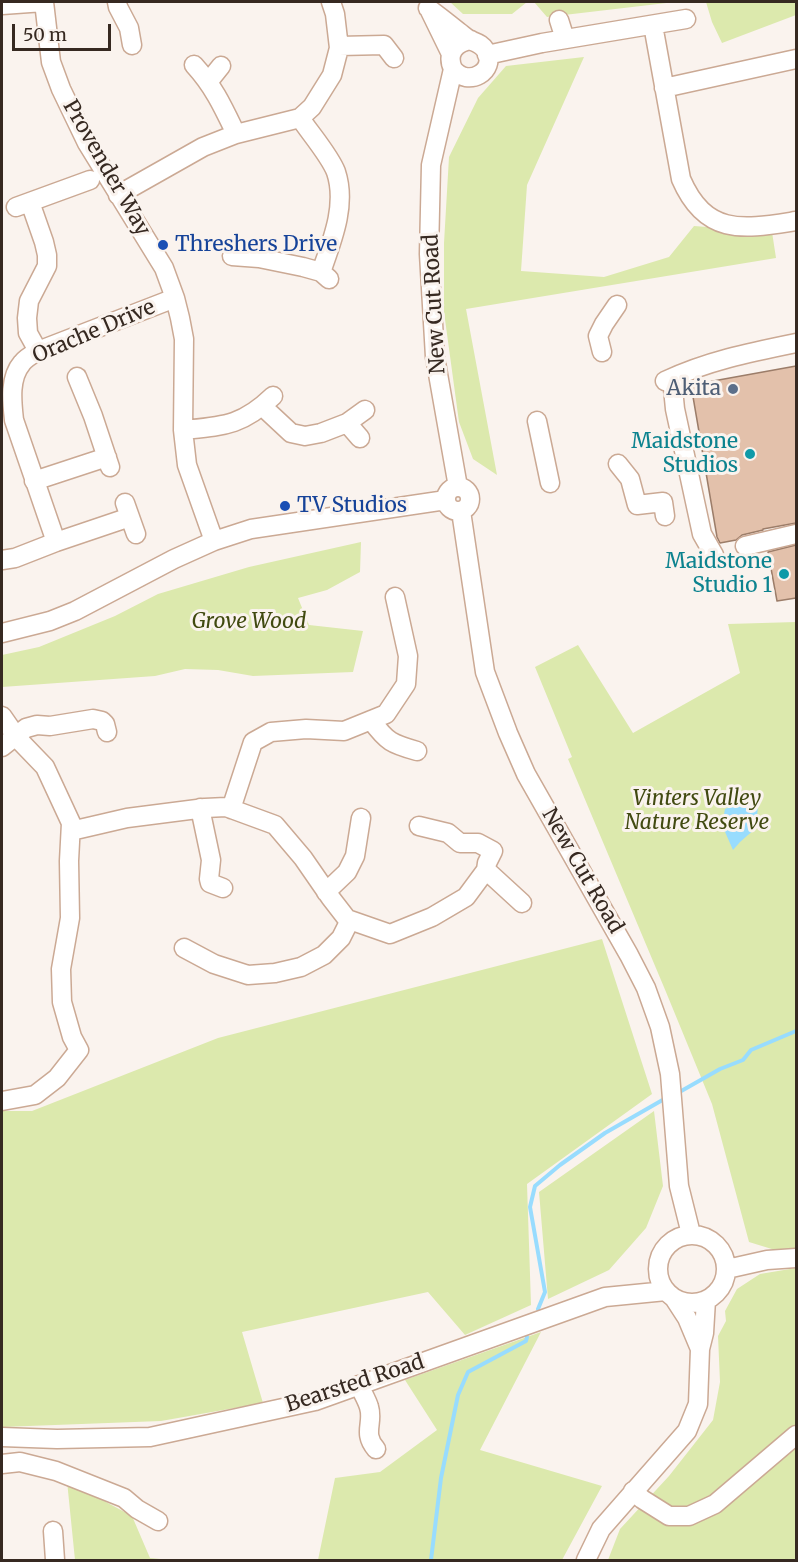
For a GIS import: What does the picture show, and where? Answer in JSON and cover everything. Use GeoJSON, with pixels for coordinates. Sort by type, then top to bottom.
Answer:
{"type":"FeatureCollection","features":[{"type":"Feature","properties":{"kind":"street"},"geometry":{"type":"LineString","coordinates":[[2,5],[44,2]]}},
{"type":"Feature","properties":{"kind":"street","name":"Provender Way"},"geometry":{"type":"LineString","coordinates":[[44,2],[51,62],[61,89],[87,143],[164,268],[175,298],[184,339],[183,430],[188,465],[214,541]]}},
{"type":"Feature","properties":{"kind":"street"},"geometry":{"type":"LineString","coordinates":[[117,2],[135,32]]}},
{"type":"Feature","properties":{"kind":"street"},"geometry":{"type":"LineString","coordinates":[[118,195],[203,147],[236,134],[300,118],[312,107],[332,75],[339,46],[331,2]]}},
{"type":"Feature","properties":{"kind":"street"},"geometry":{"type":"LineString","coordinates":[[427,5],[471,40],[481,45],[487,55],[542,43],[686,19]]}},
{"type":"Feature","properties":{"kind":"street"},"geometry":{"type":"LineString","coordinates":[[427,5],[460,76],[471,78]]}},
{"type":"Feature","properties":{"kind":"street"},"geometry":{"type":"LineString","coordinates":[[559,20],[565,39]]}},
{"type":"Feature","properties":{"kind":"street"},"geometry":{"type":"LineString","coordinates":[[653,25],[681,179],[688,195],[715,221],[736,227],[759,227],[796,221]]}},
{"type":"Feature","properties":{"kind":"street"},"geometry":{"type":"LineString","coordinates":[[452,61],[454,48],[458,44],[471,40]]}},
{"type":"Feature","properties":{"kind":"street"},"geometry":{"type":"LineString","coordinates":[[339,46],[384,45],[394,58]]}},
{"type":"Feature","properties":{"kind":"street","name":"New Cut Road"},"geometry":{"type":"LineString","coordinates":[[442,120],[471,78],[482,72],[488,62],[487,55]]}},
{"type":"Feature","properties":{"kind":"street"},"geometry":{"type":"LineString","coordinates":[[664,88],[796,59]]}},
{"type":"Feature","properties":{"kind":"street","name":"New Cut Road"},"geometry":{"type":"LineString","coordinates":[[452,61],[442,120],[431,165],[429,254],[435,357],[452,493],[465,489],[470,497],[468,506],[461,511],[485,672],[526,774],[646,988],[660,1027],[670,1074],[679,1186],[691,1234]]}},
{"type":"Feature","properties":{"kind":"street"},"geometry":{"type":"LineString","coordinates":[[194,65],[220,99],[236,134]]}},
{"type":"Feature","properties":{"kind":"street"},"geometry":{"type":"LineString","coordinates":[[208,81],[221,66]]}},
{"type":"Feature","properties":{"kind":"street"},"geometry":{"type":"LineString","coordinates":[[232,256],[258,265],[303,267],[326,276],[339,214],[341,192],[335,170],[300,118]]}},
{"type":"Feature","properties":{"kind":"street"},"geometry":{"type":"LineString","coordinates":[[38,351],[28,333],[27,318],[29,301],[47,266],[47,255],[44,242],[23,204],[90,180]]}},
{"type":"Feature","properties":{"kind":"street","name":"Orache Drive"},"geometry":{"type":"LineString","coordinates":[[56,542],[34,481],[8,422],[12,404],[13,380],[21,364],[38,351],[175,298]]}},
{"type":"Feature","properties":{"kind":"street"},"geometry":{"type":"LineString","coordinates":[[600,344],[604,324],[617,305]]}},
{"type":"Feature","properties":{"kind":"street"},"geometry":{"type":"LineString","coordinates":[[714,555],[702,534],[668,379],[739,355],[796,343]]}},
{"type":"Feature","properties":{"kind":"street"},"geometry":{"type":"LineString","coordinates":[[34,481],[106,455],[77,377]]}},
{"type":"Feature","properties":{"kind":"street"},"geometry":{"type":"LineString","coordinates":[[183,430],[238,422],[268,401],[276,421],[291,433],[305,436],[321,433],[347,423],[365,410]]}},
{"type":"Feature","properties":{"kind":"street"},"geometry":{"type":"LineString","coordinates":[[537,421],[550,483]]}},
{"type":"Feature","properties":{"kind":"street"},"geometry":{"type":"LineString","coordinates":[[347,423],[360,438]]}},
{"type":"Feature","properties":{"kind":"street"},"geometry":{"type":"LineString","coordinates":[[618,464],[630,479],[637,505],[663,502],[665,516]]}},
{"type":"Feature","properties":{"kind":"street"},"geometry":{"type":"LineString","coordinates":[[2,633],[50,621],[75,611],[174,559],[214,541],[251,529],[452,493]]}},
{"type":"Feature","properties":{"kind":"street"},"geometry":{"type":"LineString","coordinates":[[2,560],[15,558],[130,518]]}},
{"type":"Feature","properties":{"kind":"street"},"geometry":{"type":"LineString","coordinates":[[745,546],[796,534]]}},
{"type":"Feature","properties":{"kind":"street"},"geometry":{"type":"LineString","coordinates":[[231,809],[253,742],[271,732],[306,729],[344,731],[386,714],[406,684],[408,656],[395,597]]}},
{"type":"Feature","properties":{"kind":"street"},"geometry":{"type":"LineString","coordinates":[[2,716],[18,739],[45,767],[71,823],[70,918],[61,969],[62,1002],[72,1037],[79,1050],[57,1078],[35,1095],[2,1101]]}},
{"type":"Feature","properties":{"kind":"street"},"geometry":{"type":"LineString","coordinates":[[2,747],[26,728],[37,725],[50,726],[93,719],[102,721],[107,732]]}},
{"type":"Feature","properties":{"kind":"street"},"geometry":{"type":"LineString","coordinates":[[371,720],[379,731],[395,745],[417,751]]}},
{"type":"Feature","properties":{"kind":"street"},"geometry":{"type":"LineString","coordinates":[[71,831],[127,818],[200,808],[226,807],[276,825],[347,919],[390,934],[432,917],[466,897],[486,867],[493,851],[478,843],[460,843],[448,833],[419,826]]}},
{"type":"Feature","properties":{"kind":"street"},"geometry":{"type":"LineString","coordinates":[[200,808],[211,860],[210,883],[223,888]]}},
{"type":"Feature","properties":{"kind":"street"},"geometry":{"type":"LineString","coordinates":[[326,892],[347,872],[355,856],[361,818]]}},
{"type":"Feature","properties":{"kind":"street"},"geometry":{"type":"LineString","coordinates":[[486,867],[522,903]]}},
{"type":"Feature","properties":{"kind":"street"},"geometry":{"type":"LineString","coordinates":[[184,948],[214,964],[248,975],[275,973],[301,966],[324,955],[341,938],[350,920]]}},
{"type":"Feature","properties":{"kind":"street"},"geometry":{"type":"LineString","coordinates":[[670,1294],[684,1302],[696,1303],[715,1295],[721,1287],[727,1269],[722,1251],[717,1244],[700,1235],[681,1236],[663,1250],[659,1260],[660,1281],[687,1318],[700,1349]]}},
{"type":"Feature","properties":{"kind":"street"},"geometry":{"type":"LineString","coordinates":[[727,1269],[767,1260],[796,1258]]}},
{"type":"Feature","properties":{"kind":"street","name":"Bearsted Road"},"geometry":{"type":"LineString","coordinates":[[2,1437],[57,1439],[150,1437],[315,1401],[605,1297],[670,1294]]}},
{"type":"Feature","properties":{"kind":"street"},"geometry":{"type":"LineString","coordinates":[[586,1560],[601,1529],[687,1431],[698,1404],[700,1349],[704,1332],[706,1300]]}},
{"type":"Feature","properties":{"kind":"street"},"geometry":{"type":"LineString","coordinates":[[359,1385],[369,1407],[369,1438],[376,1449]]}},
{"type":"Feature","properties":{"kind":"street"},"geometry":{"type":"LineString","coordinates":[[633,1491],[669,1516],[689,1516],[715,1504],[796,1436]]}},
{"type":"Feature","properties":{"kind":"street"},"geometry":{"type":"LineString","coordinates":[[2,1464],[20,1462],[56,1471],[124,1498],[137,1509],[158,1521]]}},
{"type":"Feature","properties":{"kind":"street"},"geometry":{"type":"LineString","coordinates":[[53,1531],[55,1560]]}},
{"type":"Feature","properties":{"kind":"green space"},"geometry":{"type":"Polygon","coordinates":[[[450,2],[527,2],[512,14],[463,14],[450,2]]]}},
{"type":"Feature","properties":{"kind":"green space"},"geometry":{"type":"Polygon","coordinates":[[[534,2],[675,2],[547,17],[534,2]]]}},
{"type":"Feature","properties":{"kind":"green space"},"geometry":{"type":"Polygon","coordinates":[[[706,2],[796,2],[796,15],[722,43],[706,2]]]}},
{"type":"Feature","properties":{"kind":"green space"},"geometry":{"type":"Polygon","coordinates":[[[584,57],[527,185],[521,271],[604,277],[669,257],[694,226],[772,232],[776,258],[466,309],[497,475],[473,459],[459,422],[444,312],[444,243],[449,157],[478,98],[506,66],[584,57]]]}},
{"type":"Feature","properties":{"kind":"green space","name":"Grove Wood"},"geometry":{"type":"Polygon","coordinates":[[[361,542],[360,572],[327,590],[298,598],[309,625],[363,631],[353,672],[253,676],[218,670],[185,669],[155,676],[2,687],[2,655],[39,647],[115,616],[158,594],[249,567],[361,542]]]}},
{"type":"Feature","properties":{"kind":"green space","name":"Vinters Valley Nature Reserve"},"geometry":{"type":"Polygon","coordinates":[[[796,622],[796,1249],[775,1250],[749,1242],[712,1104],[568,759],[572,757],[535,667],[578,645],[633,733],[740,673],[728,624],[796,622]]]}},
{"type":"Feature","properties":{"kind":"green space"},"geometry":{"type":"Polygon","coordinates":[[[602,939],[652,1094],[527,1184],[531,1305],[465,1335],[428,1292],[242,1332],[263,1403],[161,1421],[2,1427],[2,1111],[32,1111],[218,1038],[602,939]]]}},
{"type":"Feature","properties":{"kind":"green space"},"geometry":{"type":"Polygon","coordinates":[[[654,1111],[663,1186],[646,1228],[609,1270],[548,1299],[539,1192],[654,1111]]]}},
{"type":"Feature","properties":{"kind":"green space"},"geometry":{"type":"Polygon","coordinates":[[[796,1268],[796,1560],[608,1560],[620,1529],[669,1476],[713,1420],[720,1382],[718,1336],[726,1321],[725,1311],[737,1289],[760,1274],[796,1268]]]}},
{"type":"Feature","properties":{"kind":"green space"},"geometry":{"type":"Polygon","coordinates":[[[541,1332],[480,1450],[602,1486],[562,1560],[318,1560],[335,1478],[380,1472],[437,1430],[405,1380],[541,1332]]]}},
{"type":"Feature","properties":{"kind":"green space"},"geometry":{"type":"Polygon","coordinates":[[[67,1481],[132,1516],[150,1558],[171,1560],[75,1560],[67,1481]]]}},
{"type":"Feature","properties":{"kind":"water"},"geometry":{"type":"Polygon","coordinates":[[[750,799],[758,806],[756,828],[733,850],[722,825],[725,809],[750,799]]]}},
{"type":"Feature","properties":{"kind":"building","name":"Maidstone Studios"},"geometry":{"type":"Polygon","coordinates":[[[796,366],[796,523],[763,529],[742,535],[736,540],[720,543],[717,537],[691,385],[796,366]]]}},
{"type":"Feature","properties":{"kind":"building","name":"Maidstone Studio 1"},"geometry":{"type":"Polygon","coordinates":[[[796,545],[796,598],[777,601],[768,552],[796,545]]]}},
{"type":"Feature","properties":{"kind":"waterway"},"geometry":{"type":"LineString","coordinates":[[676,1094],[720,1069],[743,1060],[751,1050],[796,1031]]}},
{"type":"Feature","properties":{"kind":"waterway"},"geometry":{"type":"LineString","coordinates":[[538,1309],[545,1292],[530,1207],[535,1186],[605,1133],[666,1098]]}},
{"type":"Feature","properties":{"kind":"waterway"},"geometry":{"type":"LineString","coordinates":[[431,1560],[441,1478],[458,1395],[468,1372],[526,1341],[527,1337]]}},
{"type":"Feature","properties":{"kind":"place","name":"Threshers Drive"},"geometry":{"type":"Point","coordinates":[163,245]}},
{"type":"Feature","properties":{"kind":"place","name":"Akita"},"geometry":{"type":"Point","coordinates":[733,389]}},
{"type":"Feature","properties":{"kind":"place","name":"Maidstone Studios"},"geometry":{"type":"Point","coordinates":[750,454]}},
{"type":"Feature","properties":{"kind":"place","name":"TV Studios"},"geometry":{"type":"Point","coordinates":[285,506]}},
{"type":"Feature","properties":{"kind":"place","name":"Maidstone Studio 1"},"geometry":{"type":"Point","coordinates":[784,574]}}]}
